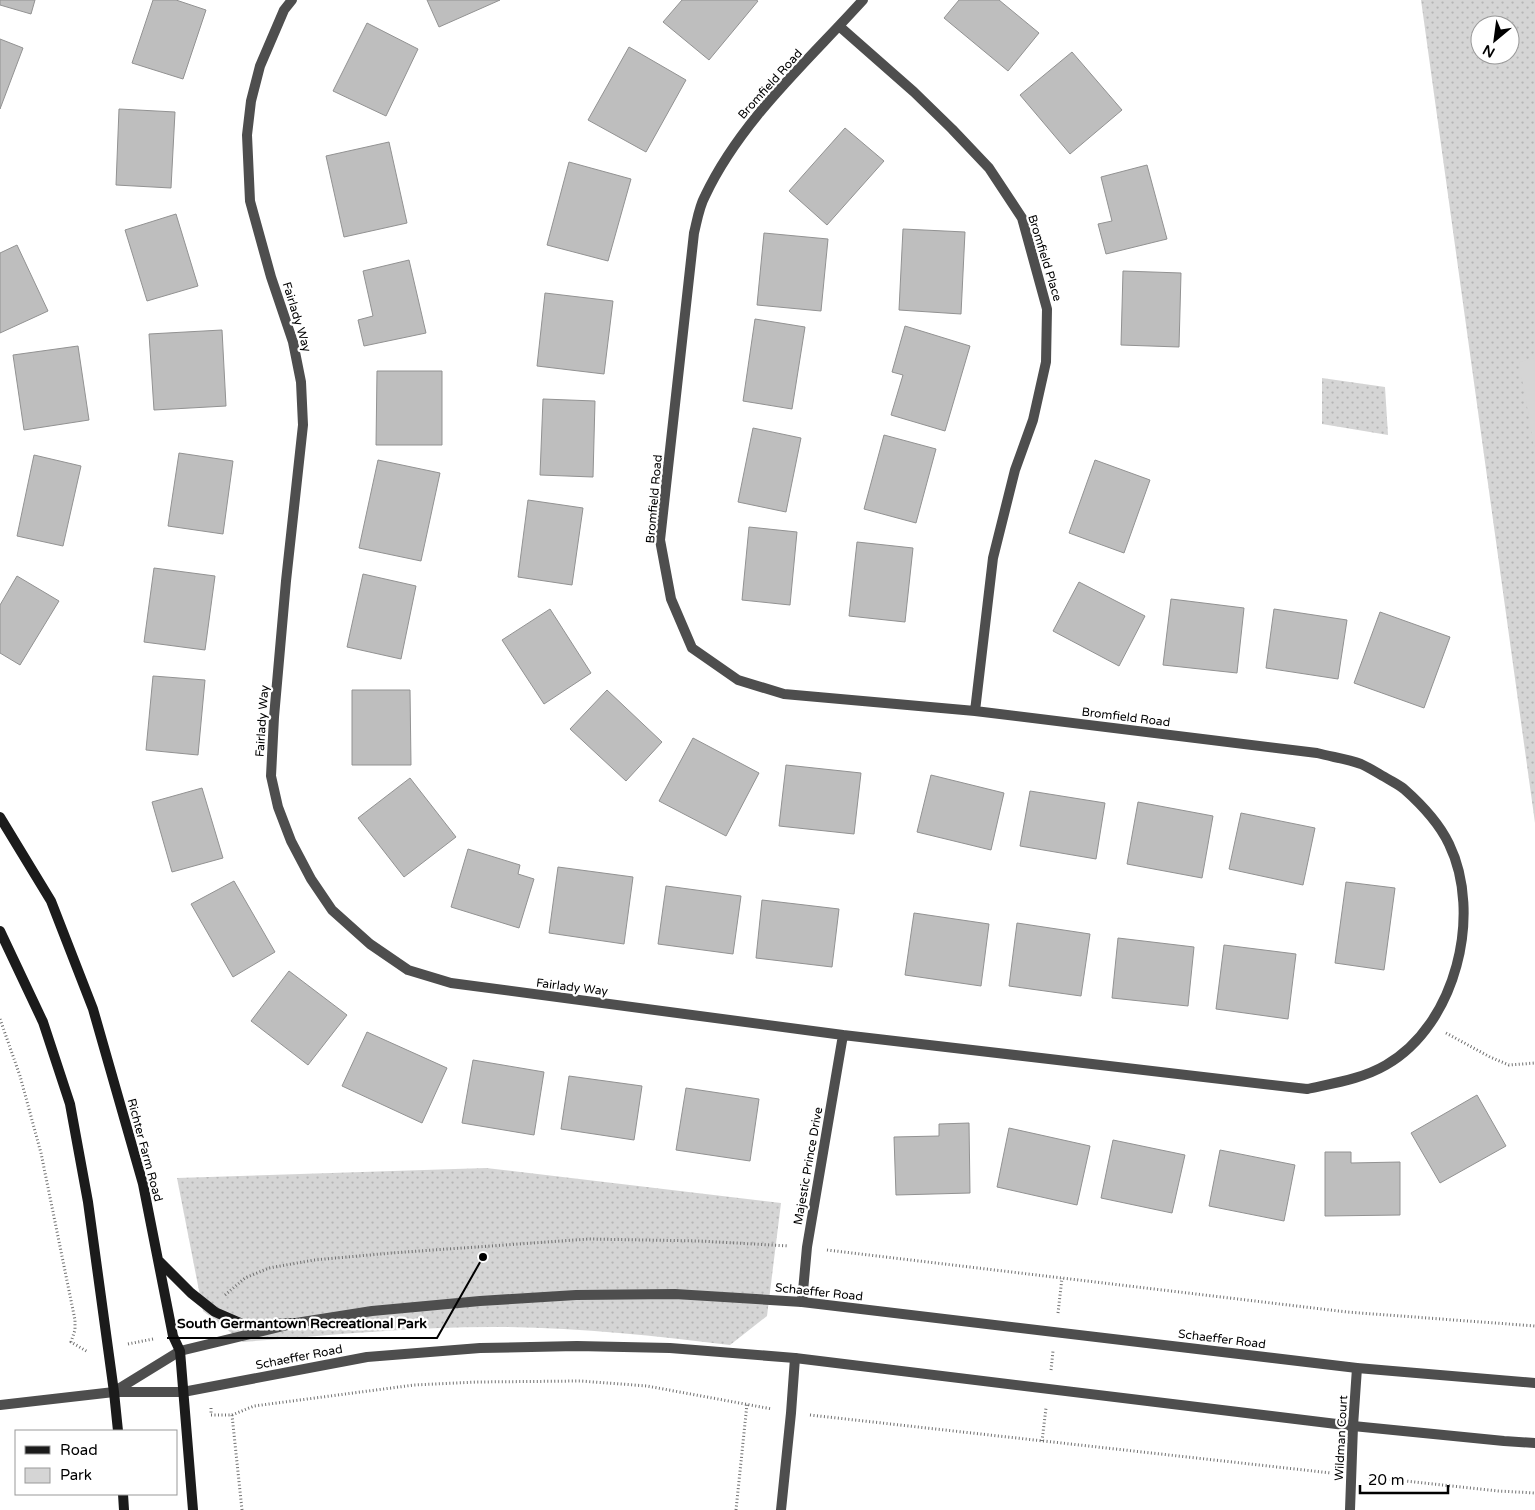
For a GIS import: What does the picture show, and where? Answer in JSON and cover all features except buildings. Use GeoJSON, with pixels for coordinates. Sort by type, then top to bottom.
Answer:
{"type":"FeatureCollection","features":[{"type":"Feature","properties":{"kind":"main road","name":"Richter Farm Road"},"geometry":{"type":"LineString","coordinates":[[0,817],[51,900],[93,1009],[143,1184],[173,1336],[180,1351],[193,1510]]}},
{"type":"Feature","properties":{"kind":"main road"},"geometry":{"type":"LineString","coordinates":[[0,931],[43,1022],[70,1104],[88,1202],[118,1430]]}},
{"type":"Feature","properties":{"kind":"main road"},"geometry":{"type":"LineString","coordinates":[[158,1260],[191,1293],[215,1312],[246,1325],[296,1323]]}},
{"type":"Feature","properties":{"kind":"main road"},"geometry":{"type":"LineString","coordinates":[[123,1495],[124,1510]]}},
{"type":"Feature","properties":{"kind":"street","name":"Fairlady Way"},"geometry":{"type":"LineString","coordinates":[[292,0],[284,10],[260,66],[251,101],[247,135],[250,201],[271,277],[293,342],[301,382],[303,425],[286,581],[274,717],[271,776],[278,807],[291,841],[311,879],[332,910],[370,944],[408,970],[451,983],[843,1035]]}},
{"type":"Feature","properties":{"kind":"street","name":"Bromfield Road"},"geometry":{"type":"LineString","coordinates":[[843,1035],[1307,1089],[1348,1080],[1386,1065],[1411,1047],[1430,1025],[1448,991],[1460,956],[1464,915],[1460,876],[1449,844],[1435,823],[1402,787],[1362,764],[1317,753],[975,711],[784,694],[738,680],[692,648],[670,599],[660,540],[694,233],[704,198],[751,121],[863,0]]}},
{"type":"Feature","properties":{"kind":"street","name":"Bromfield Place"},"geometry":{"type":"LineString","coordinates":[[839,26],[914,92],[989,168],[1022,218],[1047,309],[1046,362],[1033,420],[1015,470],[993,558],[975,711]]}},
{"type":"Feature","properties":{"kind":"street","name":"Majestic Prince Drive"},"geometry":{"type":"LineString","coordinates":[[802,1302],[807,1247],[843,1035]]}},
{"type":"Feature","properties":{"kind":"street","name":"Schaeffer Road"},"geometry":{"type":"LineString","coordinates":[[114,1392],[180,1351],[296,1323],[382,1310],[576,1295],[675,1294],[802,1302],[1357,1368],[1535,1383]]}},
{"type":"Feature","properties":{"kind":"street","name":"Schaeffer Road"},"geometry":{"type":"LineString","coordinates":[[0,1405],[114,1392],[183,1392],[367,1356],[480,1348],[577,1346],[670,1348],[795,1358],[1353,1426],[1504,1441],[1535,1442]]}},
{"type":"Feature","properties":{"kind":"street"},"geometry":{"type":"LineString","coordinates":[[781,1510],[795,1358]]}},
{"type":"Feature","properties":{"kind":"street","name":"Wildman Court"},"geometry":{"type":"LineString","coordinates":[[1350,1510],[1357,1368]]}},
{"type":"Feature","properties":{"kind":"path"},"geometry":{"type":"LineString","coordinates":[[1430,1025],[1509,1065],[1535,1063]]}},
{"type":"Feature","properties":{"kind":"path"},"geometry":{"type":"LineString","coordinates":[[1042,1442],[1062,1278]]}},
{"type":"Feature","properties":{"kind":"path"},"geometry":{"type":"LineString","coordinates":[[242,1510],[232,1416],[254,1406],[414,1385],[477,1382],[581,1381],[647,1386],[791,1413],[1498,1492],[1535,1494]]}},
{"type":"Feature","properties":{"kind":"path"},"geometry":{"type":"LineString","coordinates":[[736,1510],[747,1404]]}},
{"type":"Feature","properties":{"kind":"green space"},"geometry":{"type":"Polygon","coordinates":[[[1421,0],[1535,0],[1535,823],[1421,0]]]}},
{"type":"Feature","properties":{"kind":"green space"},"geometry":{"type":"Polygon","coordinates":[[[1535,358],[1535,451],[1519,362],[1535,358]]]}},
{"type":"Feature","properties":{"kind":"green space"},"geometry":{"type":"Polygon","coordinates":[[[1322,378],[1385,387],[1388,435],[1322,424],[1322,378]]]}},
{"type":"Feature","properties":{"kind":"green space"},"geometry":{"type":"Polygon","coordinates":[[[486,1168],[781,1203],[767,1316],[730,1345],[619,1333],[508,1327],[408,1329],[243,1342],[203,1311],[177,1178],[486,1168]]]}},
{"type":"Feature","properties":{"kind":"place","name":"South Germantown Recreational Park"},"geometry":{"type":"Point","coordinates":[483,1257]}}]}
